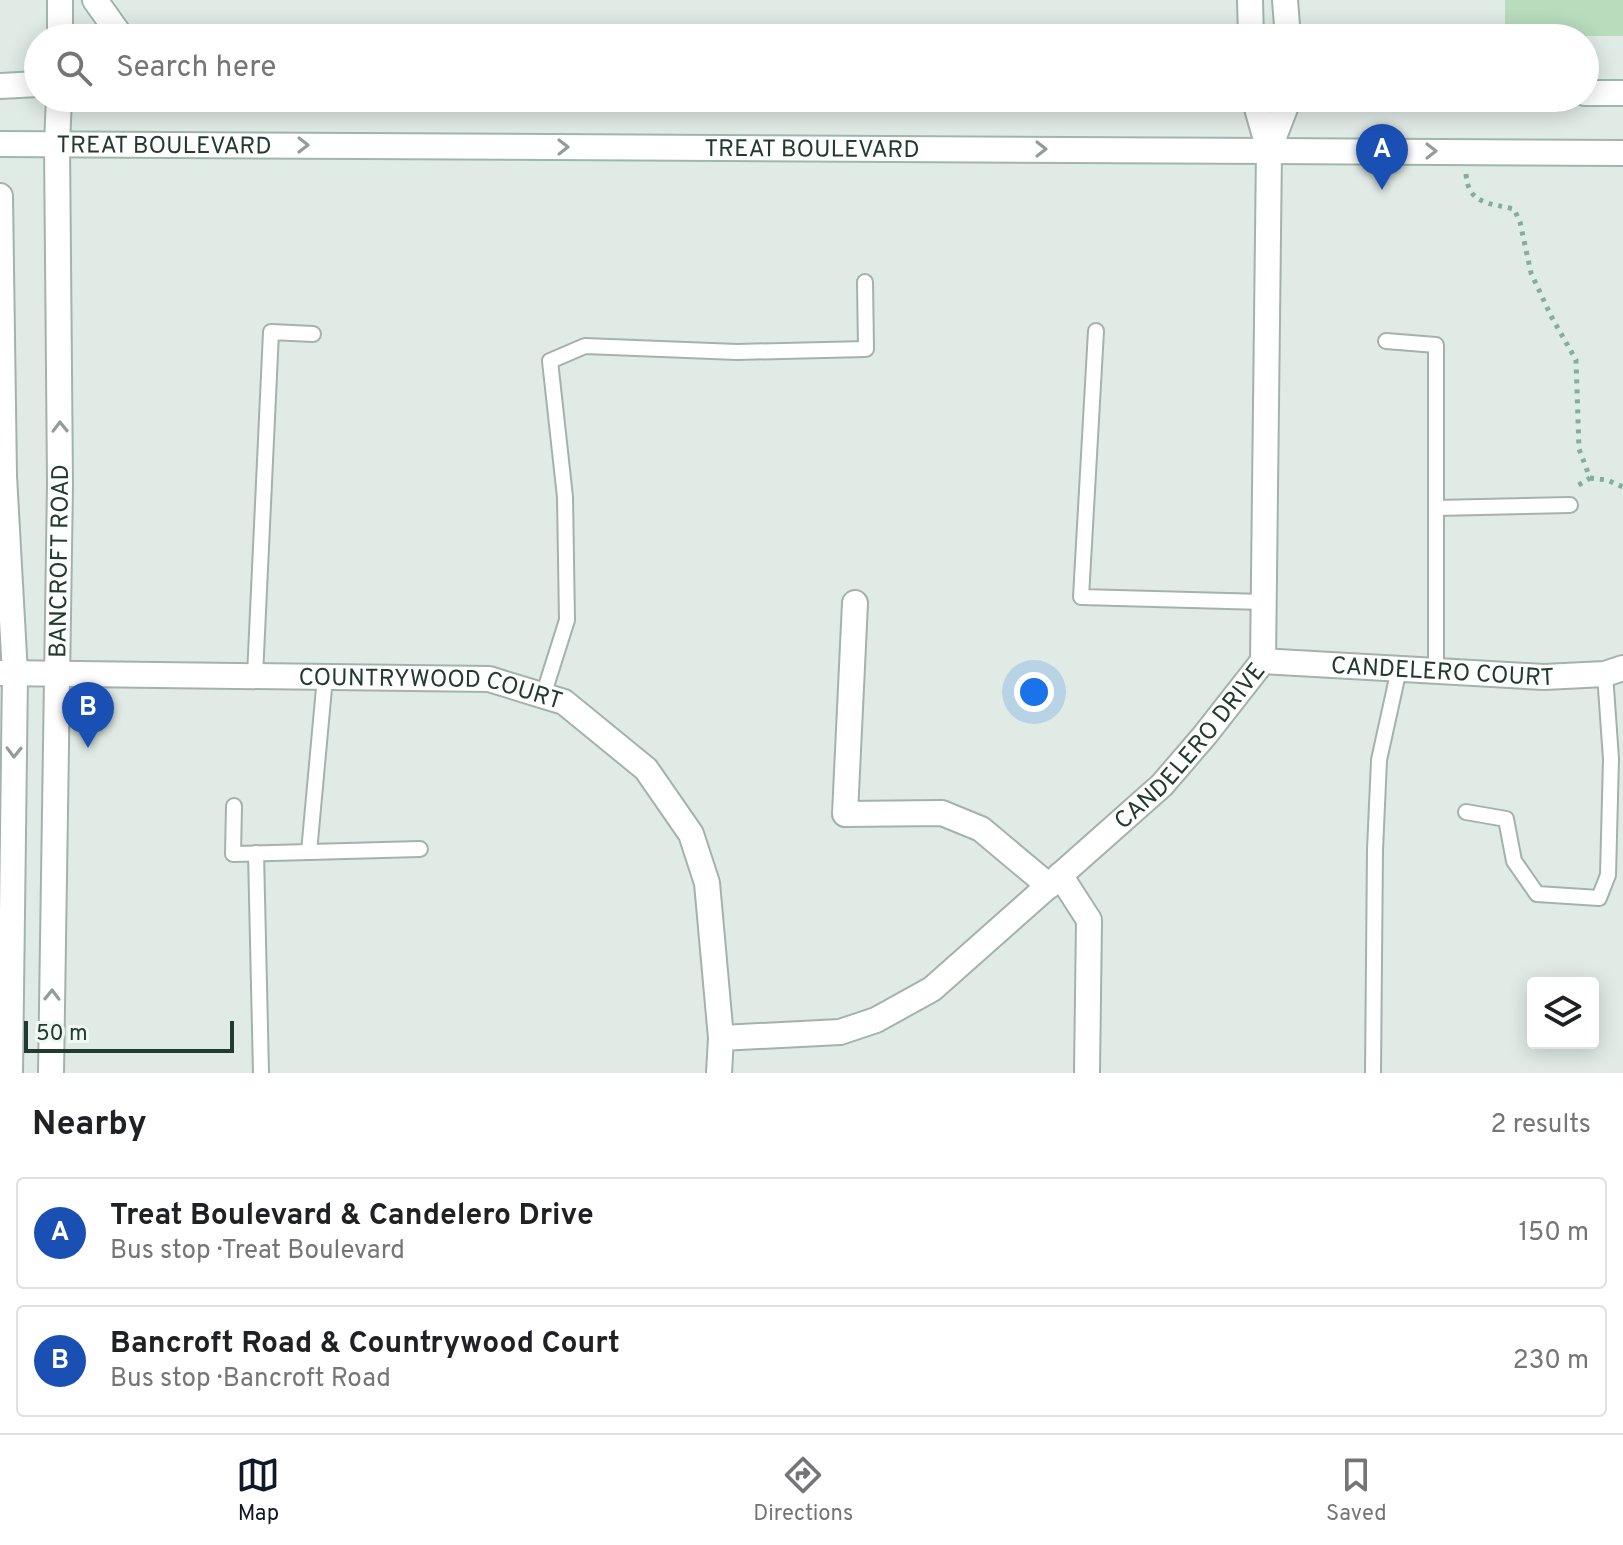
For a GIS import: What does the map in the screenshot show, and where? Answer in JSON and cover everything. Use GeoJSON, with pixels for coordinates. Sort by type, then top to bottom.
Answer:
{"type":"FeatureCollection","features":[{"type":"Feature","properties":{"kind":"street"},"geometry":{"type":"LineString","coordinates":[[60,0],[60,24]]}},
{"type":"Feature","properties":{"kind":"street"},"geometry":{"type":"LineString","coordinates":[[95,0],[112,24]]}},
{"type":"Feature","properties":{"kind":"street"},"geometry":{"type":"LineString","coordinates":[[1250,0],[1251,24]]}},
{"type":"Feature","properties":{"kind":"street"},"geometry":{"type":"LineString","coordinates":[[1285,0],[1287,24]]}},
{"type":"Feature","properties":{"kind":"street"},"geometry":{"type":"LineString","coordinates":[[0,86],[24,85]]}},
{"type":"Feature","properties":{"kind":"street"},"geometry":{"type":"LineString","coordinates":[[1599,93],[1623,93]]}},
{"type":"Feature","properties":{"kind":"street","name":"BANCROFT ROAD"},"geometry":{"type":"LineString","coordinates":[[51,1073],[60,484],[58,112]]}},
{"type":"Feature","properties":{"kind":"street","name":"CANDELERO DRIVE"},"geometry":{"type":"LineString","coordinates":[[721,1038],[840,1032],[876,1020],[932,989],[1162,785],[1263,661],[1269,150],[1258,112]]}},
{"type":"Feature","properties":{"kind":"street","name":"CANDELERO DRIVE"},"geometry":{"type":"LineString","coordinates":[[1269,150],[1284,112]]}},
{"type":"Feature","properties":{"kind":"street","name":"TREAT BOULEVARD"},"geometry":{"type":"LineString","coordinates":[[0,144],[1623,153]]}},
{"type":"Feature","properties":{"kind":"street","name":"BANCROFT ROAD"},"geometry":{"type":"LineString","coordinates":[[0,196],[8,674],[10,1073]]}},
{"type":"Feature","properties":{"kind":"street"},"geometry":{"type":"LineString","coordinates":[[855,603],[845,814],[942,813],[981,829],[1054,880],[1089,920],[1087,1073]]}},
{"type":"Feature","properties":{"kind":"street","name":"CANDELERO COURT"},"geometry":{"type":"LineString","coordinates":[[1263,661],[1544,677],[1614,671]]}},
{"type":"Feature","properties":{"kind":"street","name":"COUNTRYWOOD COURT"},"geometry":{"type":"LineString","coordinates":[[8,674],[489,679],[564,702],[646,769],[691,834],[707,883],[721,1038],[719,1073]]}},
{"type":"Feature","properties":{"kind":"lane"},"geometry":{"type":"LineString","coordinates":[[543,696],[567,620],[565,497],[550,361],[585,346],[737,352],[866,349],[865,282]]}},
{"type":"Feature","properties":{"kind":"lane"},"geometry":{"type":"LineString","coordinates":[[1096,331],[1081,597],[1264,602]]}},
{"type":"Feature","properties":{"kind":"lane"},"geometry":{"type":"LineString","coordinates":[[255,676],[271,332],[313,334]]}},
{"type":"Feature","properties":{"kind":"lane"},"geometry":{"type":"LineString","coordinates":[[1386,341],[1436,345],[1436,671]]}},
{"type":"Feature","properties":{"kind":"lane"},"geometry":{"type":"LineString","coordinates":[[1436,508],[1570,505]]}},
{"type":"Feature","properties":{"kind":"lane"},"geometry":{"type":"LineString","coordinates":[[1373,1073],[1379,760],[1399,669]]}},
{"type":"Feature","properties":{"kind":"lane"},"geometry":{"type":"LineString","coordinates":[[1466,812],[1506,819],[1514,861],[1537,894],[1599,898],[1608,875],[1614,671]]}},
{"type":"Feature","properties":{"kind":"lane"},"geometry":{"type":"LineString","coordinates":[[309,852],[325,677]]}},
{"type":"Feature","properties":{"kind":"lane"},"geometry":{"type":"LineString","coordinates":[[234,806],[233,854],[420,849]]}},
{"type":"Feature","properties":{"kind":"lane"},"geometry":{"type":"LineString","coordinates":[[256,853],[261,1073]]}},
{"type":"Feature","properties":{"kind":"path"},"geometry":{"type":"LineString","coordinates":[[1465,151],[1467,187],[1474,197],[1514,209],[1520,222],[1531,273],[1576,360],[1579,449],[1590,478]]}},
{"type":"Feature","properties":{"kind":"path"},"geometry":{"type":"LineString","coordinates":[[1570,505],[1573,491],[1590,478],[1607,480],[1623,487]]}},
{"type":"Feature","properties":{"kind":"green space"},"geometry":{"type":"Polygon","coordinates":[[[1505,0],[1623,0],[1623,36],[1599,36],[1599,24],[1505,24],[1505,0]]]}},
{"type":"Feature","properties":{"kind":"place","name":"Treat Boulevard & Candelero Drive"},"geometry":{"type":"Point","coordinates":[1382,190]}},
{"type":"Feature","properties":{"kind":"place","name":"Bancroft Road & Countrywood Court"},"geometry":{"type":"Point","coordinates":[88,748]}}]}
